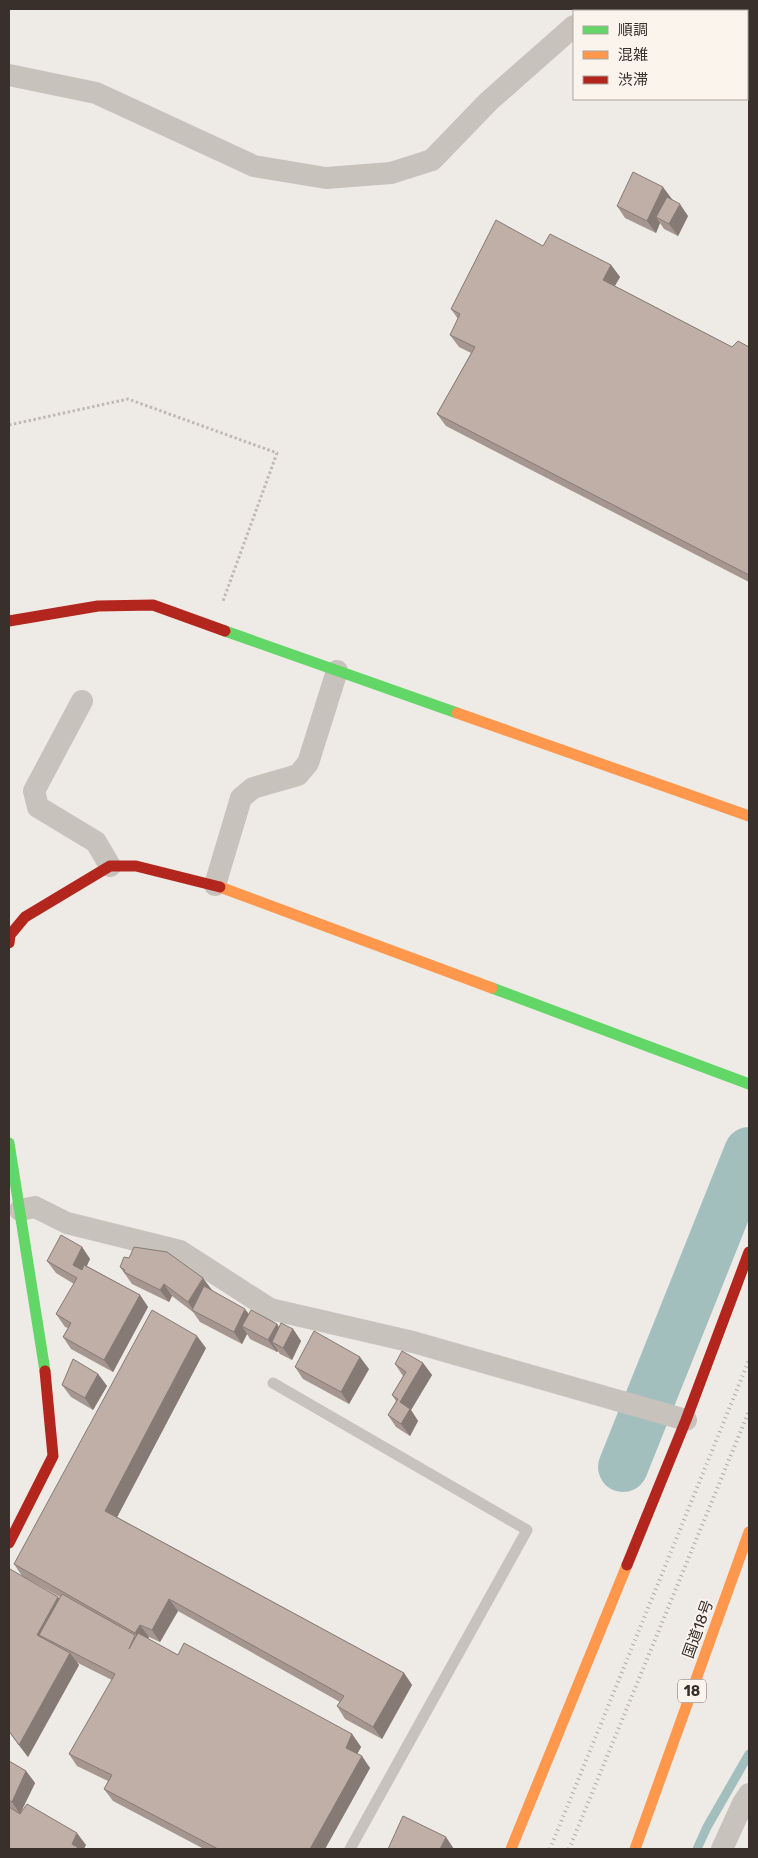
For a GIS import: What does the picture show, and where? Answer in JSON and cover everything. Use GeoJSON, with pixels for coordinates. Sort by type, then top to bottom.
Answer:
{"type":"FeatureCollection","features":[{"type":"Feature","properties":{"kind":"main road"},"geometry":{"type":"LineString","coordinates":[[9,621],[81,606],[120,603],[153,605],[749,816]]}},
{"type":"Feature","properties":{"kind":"main road"},"geometry":{"type":"LineString","coordinates":[[9,943],[10,935],[25,917],[110,866],[136,866],[215,885],[749,1084]]}},
{"type":"Feature","properties":{"kind":"main road"},"geometry":{"type":"LineString","coordinates":[[9,1143],[43,1347],[53,1456],[9,1543]]}},
{"type":"Feature","properties":{"kind":"main road"},"geometry":{"type":"LineString","coordinates":[[511,1849],[686,1420],[749,1252]]}},
{"type":"Feature","properties":{"kind":"main road","name":"国道18号"},"geometry":{"type":"LineString","coordinates":[[635,1849],[749,1532]]}},
{"type":"Feature","properties":{"kind":"street"},"geometry":{"type":"LineString","coordinates":[[9,75],[96,93],[254,166],[326,178],[390,173],[432,160],[489,101],[573,27]]}},
{"type":"Feature","properties":{"kind":"street"},"geometry":{"type":"LineString","coordinates":[[215,885],[241,798],[253,788],[298,775],[308,763],[337,671]]}},
{"type":"Feature","properties":{"kind":"street"},"geometry":{"type":"LineString","coordinates":[[82,701],[34,791],[38,808],[96,842],[110,866]]}},
{"type":"Feature","properties":{"kind":"street"},"geometry":{"type":"LineString","coordinates":[[20,1210],[35,1207],[67,1223],[180,1251],[270,1309],[413,1342],[686,1420]]}},
{"type":"Feature","properties":{"kind":"street"},"geometry":{"type":"LineString","coordinates":[[722,1849],[749,1794]]}},
{"type":"Feature","properties":{"kind":"lane"},"geometry":{"type":"LineString","coordinates":[[273,1383],[527,1530],[350,1849]]}},
{"type":"Feature","properties":{"kind":"path"},"geometry":{"type":"LineString","coordinates":[[9,425],[128,399],[277,453],[214,627]]}},
{"type":"Feature","properties":{"kind":"building"},"geometry":{"type":"Polygon","coordinates":[[[633,172],[663,187],[647,221],[617,206],[633,172]]]}},
{"type":"Feature","properties":{"kind":"building"},"geometry":{"type":"Polygon","coordinates":[[[667,197],[680,204],[669,224],[656,217],[667,197]]]}},
{"type":"Feature","properties":{"kind":"building"},"geometry":{"type":"Polygon","coordinates":[[[496,220],[543,246],[550,234],[611,265],[603,280],[732,347],[738,341],[749,347],[749,575],[437,414],[475,347],[450,335],[460,314],[451,309],[496,220]]]}},
{"type":"Feature","properties":{"kind":"building"},"geometry":{"type":"Polygon","coordinates":[[[61,1235],[82,1247],[73,1265],[82,1270],[84,1265],[140,1295],[104,1360],[63,1337],[71,1323],[56,1314],[77,1278],[47,1261],[61,1235]]]}},
{"type":"Feature","properties":{"kind":"building"},"geometry":{"type":"Polygon","coordinates":[[[134,1247],[167,1252],[203,1278],[188,1302],[164,1284],[160,1290],[124,1272],[125,1270],[120,1267],[124,1257],[129,1258],[134,1247]]]}},
{"type":"Feature","properties":{"kind":"building"},"geometry":{"type":"Polygon","coordinates":[[[204,1286],[245,1309],[234,1332],[192,1310],[204,1286]]]}},
{"type":"Feature","properties":{"kind":"building"},"geometry":{"type":"Polygon","coordinates":[[[152,1310],[197,1336],[105,1511],[404,1673],[373,1727],[337,1706],[344,1696],[169,1599],[152,1630],[140,1625],[135,1633],[14,1564],[152,1310]]]}},
{"type":"Feature","properties":{"kind":"building"},"geometry":{"type":"Polygon","coordinates":[[[251,1310],[277,1324],[268,1340],[242,1326],[251,1310]]]}},
{"type":"Feature","properties":{"kind":"building"},"geometry":{"type":"Polygon","coordinates":[[[281,1323],[293,1329],[283,1348],[272,1342],[281,1323]]]}},
{"type":"Feature","properties":{"kind":"building"},"geometry":{"type":"Polygon","coordinates":[[[314,1331],[360,1357],[341,1392],[295,1367],[314,1331]]]}},
{"type":"Feature","properties":{"kind":"building"},"geometry":{"type":"Polygon","coordinates":[[[402,1351],[423,1363],[400,1402],[410,1409],[401,1424],[388,1415],[398,1399],[392,1395],[406,1372],[395,1364],[402,1351]]]}},
{"type":"Feature","properties":{"kind":"building"},"geometry":{"type":"Polygon","coordinates":[[[73,1359],[98,1374],[85,1398],[62,1385],[73,1359]]]}},
{"type":"Feature","properties":{"kind":"building"},"geometry":{"type":"Polygon","coordinates":[[[10,1569],[58,1597],[37,1635],[70,1653],[19,1745],[9,1731],[10,1569]]]}},
{"type":"Feature","properties":{"kind":"building"},"geometry":{"type":"Polygon","coordinates":[[[62,1594],[135,1635],[129,1649],[138,1633],[178,1655],[184,1643],[352,1734],[346,1748],[362,1756],[310,1849],[218,1849],[104,1789],[112,1775],[69,1754],[115,1674],[39,1635],[62,1594]]]}},
{"type":"Feature","properties":{"kind":"building"},"geometry":{"type":"Polygon","coordinates":[[[9,1761],[26,1771],[12,1802],[9,1800],[9,1761]]]}},
{"type":"Feature","properties":{"kind":"building"},"geometry":{"type":"Polygon","coordinates":[[[27,1804],[77,1833],[72,1844],[80,1849],[9,1849],[9,1807],[20,1814],[27,1804]]]}},
{"type":"Feature","properties":{"kind":"building"},"geometry":{"type":"Polygon","coordinates":[[[403,1816],[446,1837],[440,1849],[388,1849],[403,1816]]]}},
{"type":"Feature","properties":{"kind":"waterway"},"geometry":{"type":"LineString","coordinates":[[623,1467],[749,1152]]}},
{"type":"Feature","properties":{"kind":"waterway"},"geometry":{"type":"LineString","coordinates":[[697,1849],[707,1827],[749,1754]]}},
{"type":"Feature","properties":{"kind":"railway"},"geometry":{"type":"LineString","coordinates":[[550,1849],[749,1360]]}},
{"type":"Feature","properties":{"kind":"railway"},"geometry":{"type":"LineString","coordinates":[[569,1849],[749,1411]]}},
{"type":"Feature","properties":{"kind":"traffic: fast"},"geometry":{"type":"LineString","coordinates":[[225,631],[457,713]]}},
{"type":"Feature","properties":{"kind":"traffic: fast"},"geometry":{"type":"LineString","coordinates":[[492,988],[749,1084]]}},
{"type":"Feature","properties":{"kind":"traffic: fast"},"geometry":{"type":"LineString","coordinates":[[9,1143],[45,1371]]}},
{"type":"Feature","properties":{"kind":"traffic: slow"},"geometry":{"type":"LineString","coordinates":[[457,713],[749,816]]}},
{"type":"Feature","properties":{"kind":"traffic: slow"},"geometry":{"type":"LineString","coordinates":[[220,887],[492,988]]}},
{"type":"Feature","properties":{"kind":"traffic: slow"},"geometry":{"type":"LineString","coordinates":[[635,1849],[749,1532]]}},
{"type":"Feature","properties":{"kind":"traffic: slow"},"geometry":{"type":"LineString","coordinates":[[511,1849],[627,1565]]}},
{"type":"Feature","properties":{"kind":"traffic: jam"},"geometry":{"type":"LineString","coordinates":[[9,621],[98,606],[153,605],[225,631]]}},
{"type":"Feature","properties":{"kind":"traffic: jam"},"geometry":{"type":"LineString","coordinates":[[9,943],[10,935],[25,917],[110,866],[136,866],[220,887]]}},
{"type":"Feature","properties":{"kind":"traffic: jam"},"geometry":{"type":"LineString","coordinates":[[627,1565],[686,1420],[749,1252]]}},
{"type":"Feature","properties":{"kind":"traffic: jam"},"geometry":{"type":"LineString","coordinates":[[9,1543],[53,1456],[45,1371]]}}]}
